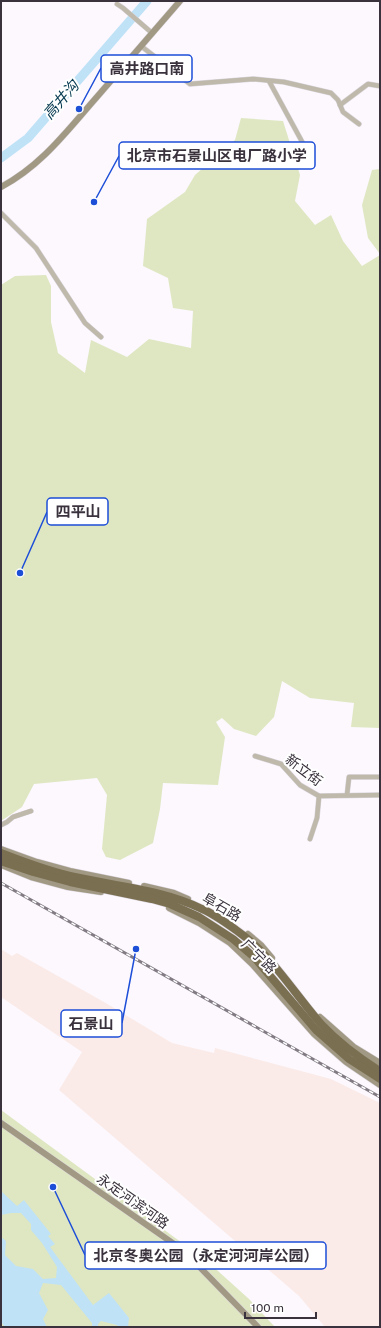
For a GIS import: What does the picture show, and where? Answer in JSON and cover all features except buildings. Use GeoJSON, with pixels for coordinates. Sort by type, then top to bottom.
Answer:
{"type":"FeatureCollection","features":[{"type":"Feature","properties":{"kind":"highway","name":"阜石路"},"geometry":{"type":"LineString","coordinates":[[1,853],[34,866],[70,876],[166,895],[203,909],[236,930],[259,948],[322,1024],[351,1052],[380,1071]]}},
{"type":"Feature","properties":{"kind":"highway","name":"阜石路"},"geometry":{"type":"LineString","coordinates":[[1,861],[33,872],[70,882],[170,904],[199,917],[233,938],[254,957],[316,1030],[349,1059],[380,1079]]}},
{"type":"Feature","properties":{"kind":"street"},"geometry":{"type":"LineString","coordinates":[[1,187],[24,173],[42,159],[180,1]]}},
{"type":"Feature","properties":{"kind":"street"},"geometry":{"type":"LineString","coordinates":[[117,4],[152,33]]}},
{"type":"Feature","properties":{"kind":"street"},"geometry":{"type":"LineString","coordinates":[[141,46],[190,84],[253,79],[284,82],[331,93],[338,100],[343,112],[359,124]]}},
{"type":"Feature","properties":{"kind":"street"},"geometry":{"type":"LineString","coordinates":[[269,81],[312,160]]}},
{"type":"Feature","properties":{"kind":"street"},"geometry":{"type":"LineString","coordinates":[[340,105],[368,84],[380,86]]}},
{"type":"Feature","properties":{"kind":"street"},"geometry":{"type":"LineString","coordinates":[[1,213],[36,248],[85,323],[101,337]]}},
{"type":"Feature","properties":{"kind":"street","name":"新立街"},"geometry":{"type":"LineString","coordinates":[[255,756],[281,764],[300,784],[319,796],[317,818],[310,839]]}},
{"type":"Feature","properties":{"kind":"street"},"geometry":{"type":"LineString","coordinates":[[347,796],[349,777],[380,777]]}},
{"type":"Feature","properties":{"kind":"street"},"geometry":{"type":"LineString","coordinates":[[319,796],[380,795]]}},
{"type":"Feature","properties":{"kind":"street"},"geometry":{"type":"LineString","coordinates":[[1,825],[12,817],[32,811]]}},
{"type":"Feature","properties":{"kind":"street","name":"广宁路"},"geometry":{"type":"LineString","coordinates":[[1,849],[37,862],[70,871],[174,893],[204,906],[238,927],[261,944],[323,1021],[354,1047],[380,1063]]}},
{"type":"Feature","properties":{"kind":"street","name":"广宁路"},"geometry":{"type":"LineString","coordinates":[[1,866],[31,877],[68,887],[137,898],[155,903],[172,909],[199,923],[230,943],[252,964],[324,1044],[346,1062],[380,1084]]}},
{"type":"Feature","properties":{"kind":"street","name":"永定河滨河路"},"geometry":{"type":"LineString","coordinates":[[1,1123],[184,1251],[258,1327]]}},
{"type":"Feature","properties":{"kind":"shaded area"},"geometry":{"type":"Polygon","coordinates":[[[1,949],[12,956],[17,953],[104,1002],[172,1043],[214,1053],[215,1048],[331,1079],[380,1103],[380,1327],[325,1327],[299,1296],[59,1090],[82,1052],[1,997],[1,949]]]}},
{"type":"Feature","properties":{"kind":"green space"},"geometry":{"type":"Polygon","coordinates":[[[241,118],[283,121],[300,175],[295,201],[315,225],[331,215],[343,241],[362,266],[380,255],[380,728],[351,727],[354,703],[310,698],[282,681],[274,717],[256,736],[234,729],[222,718],[216,722],[225,737],[218,785],[163,783],[160,809],[153,843],[120,860],[106,857],[102,849],[107,795],[97,778],[34,784],[22,807],[1,821],[1,285],[15,276],[46,275],[51,286],[51,322],[58,353],[85,373],[91,340],[127,357],[149,339],[191,348],[193,311],[173,308],[168,278],[143,266],[147,219],[185,192],[195,175],[235,140],[241,118]]]}},
{"type":"Feature","properties":{"kind":"green space"},"geometry":{"type":"Polygon","coordinates":[[[380,169],[380,254],[368,238],[362,205],[372,170],[380,169]]]}},
{"type":"Feature","properties":{"kind":"green space"},"geometry":{"type":"Polygon","coordinates":[[[1,1110],[208,1262],[249,1299],[275,1327],[1,1327],[1,1110]]]}},
{"type":"Feature","properties":{"kind":"water"},"geometry":{"type":"Polygon","coordinates":[[[1,1191],[17,1206],[24,1200],[51,1234],[48,1236],[55,1244],[50,1247],[93,1305],[109,1293],[129,1318],[128,1327],[118,1327],[117,1325],[101,1321],[98,1324],[98,1327],[92,1327],[92,1323],[61,1285],[43,1283],[39,1293],[48,1310],[43,1319],[47,1327],[5,1327],[1,1322],[1,1237],[6,1241],[5,1255],[16,1266],[33,1269],[43,1279],[56,1278],[57,1267],[42,1243],[31,1230],[31,1224],[21,1213],[1,1215],[1,1191]]]}},
{"type":"Feature","properties":{"kind":"waterway","name":"高井沟"},"geometry":{"type":"LineString","coordinates":[[1,158],[28,138],[147,1]]}},
{"type":"Feature","properties":{"kind":"railway"},"geometry":{"type":"LineString","coordinates":[[1,883],[380,1097]]}},
{"type":"Feature","properties":{"kind":"place","name":"高井路口南"},"geometry":{"type":"Point","coordinates":[79,109]}},
{"type":"Feature","properties":{"kind":"place","name":"北京市石景山区电厂路小学"},"geometry":{"type":"Point","coordinates":[94,202]}},
{"type":"Feature","properties":{"kind":"place","name":"四平山"},"geometry":{"type":"Point","coordinates":[20,573]}},
{"type":"Feature","properties":{"kind":"place","name":"石景山"},"geometry":{"type":"Point","coordinates":[136,949]}},
{"type":"Feature","properties":{"kind":"place","name":"北京冬奥公园（永定河河岸公园）"},"geometry":{"type":"Point","coordinates":[53,1187]}}]}
